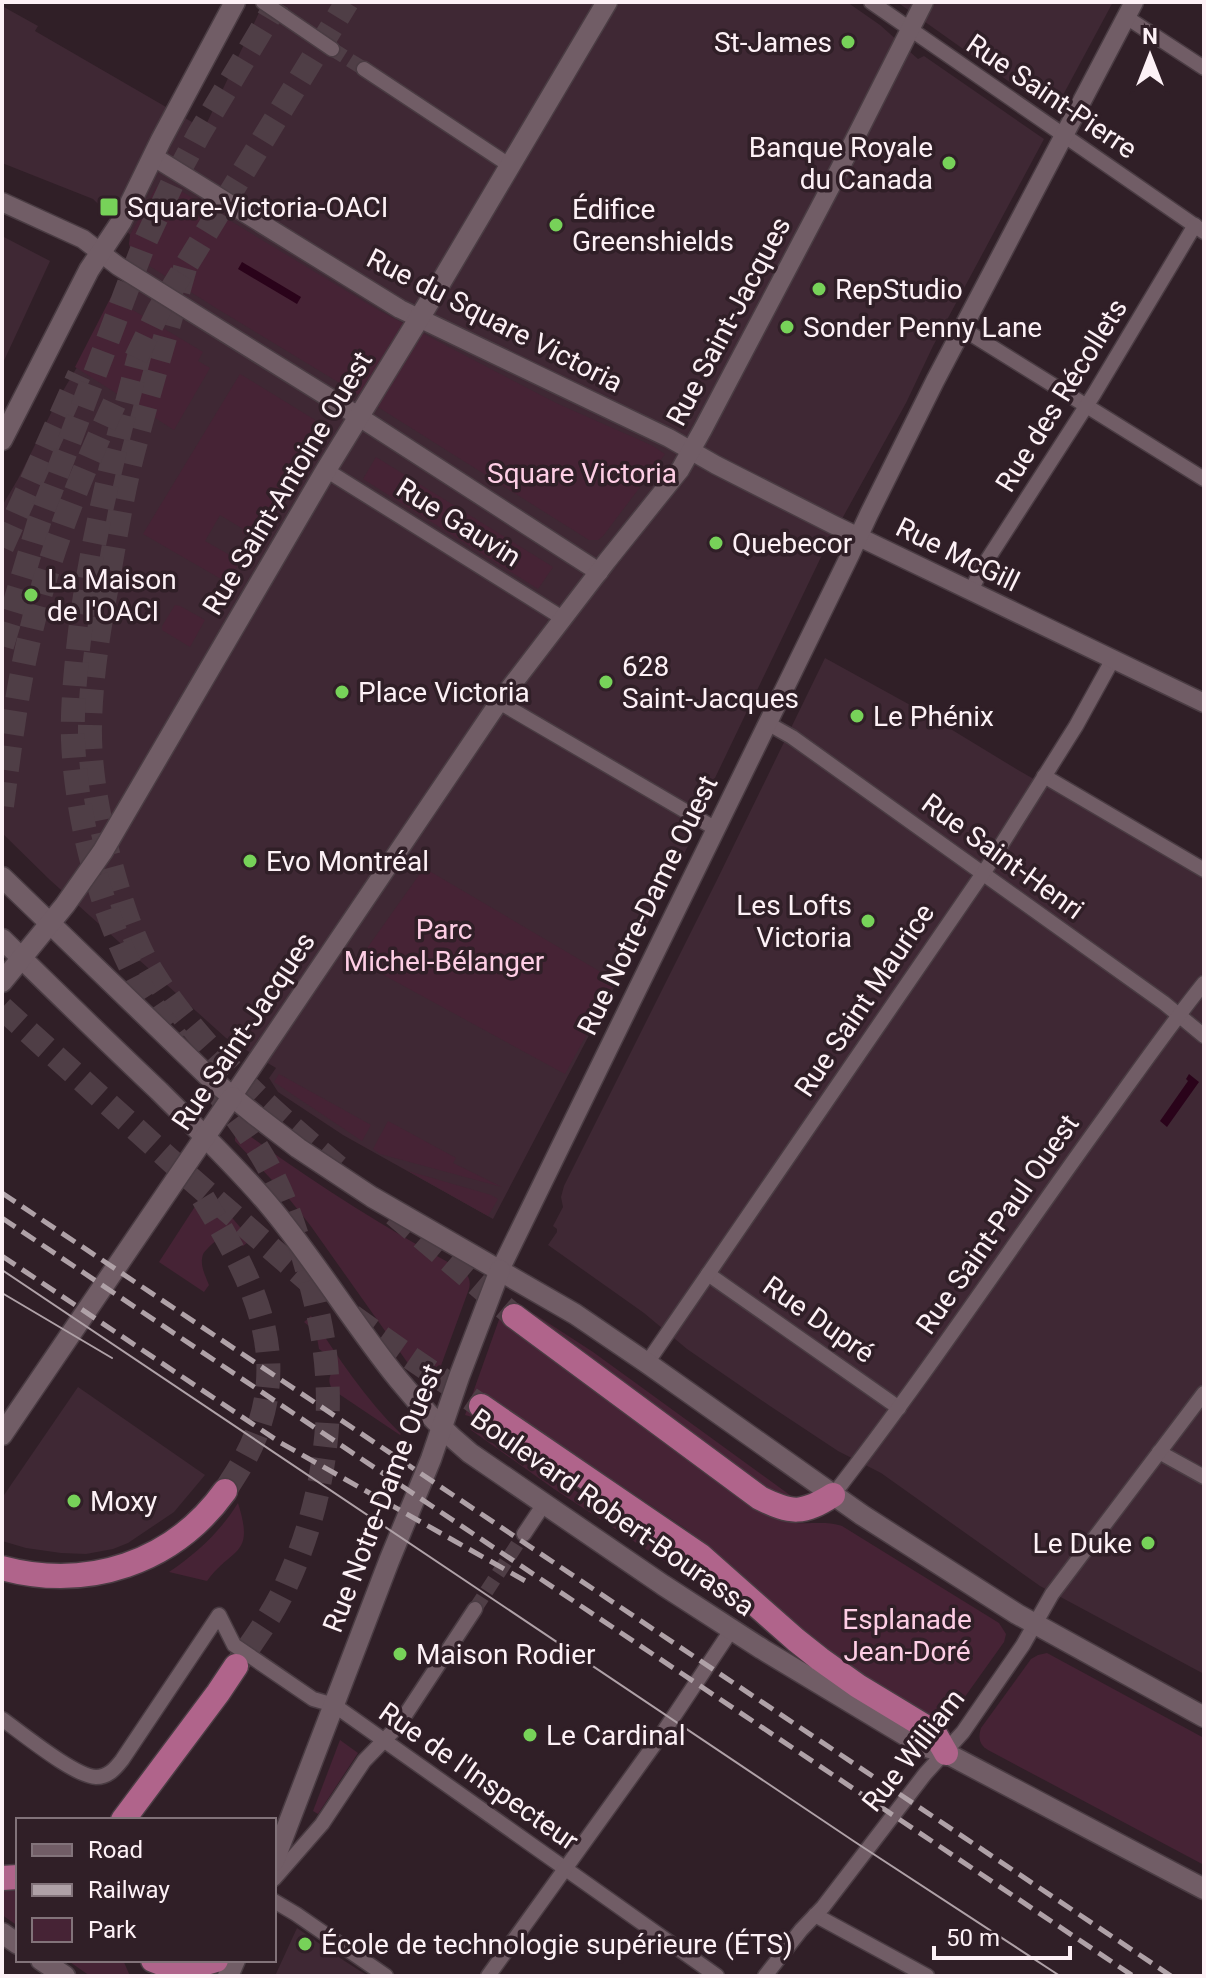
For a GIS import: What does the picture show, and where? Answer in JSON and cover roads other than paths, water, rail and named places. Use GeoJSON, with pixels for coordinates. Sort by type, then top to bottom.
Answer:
{"type":"FeatureCollection","features":[{"type":"Feature","properties":{"kind":"highway"},"geometry":{"type":"LineString","coordinates":[[514,1316],[755,1495],[780,1507],[799,1510],[814,1507],[833,1495]]}},
{"type":"Feature","properties":{"kind":"highway"},"geometry":{"type":"LineString","coordinates":[[481,1406],[701,1556],[820,1659],[934,1732],[946,1753]]}},
{"type":"Feature","properties":{"kind":"highway"},"geometry":{"type":"LineString","coordinates":[[2,1568],[28,1574],[66,1576],[102,1572],[127,1565],[151,1555],[186,1533],[225,1491]]}},
{"type":"Feature","properties":{"kind":"highway"},"geometry":{"type":"LineString","coordinates":[[124,1818],[236,1666]]}},
{"type":"Feature","properties":{"kind":"highway"},"geometry":{"type":"LineString","coordinates":[[147,1818],[218,1693]]}},
{"type":"Feature","properties":{"kind":"highway"},"geometry":{"type":"LineString","coordinates":[[160,1962],[193,1967],[209,1962]]}},
{"type":"Feature","properties":{"kind":"main road"},"geometry":{"type":"LineString","coordinates":[[2,440],[89,270],[121,222],[235,2]]}},
{"type":"Feature","properties":{"kind":"main road","name":"Rue Saint-Antoine Ouest"},"geometry":{"type":"LineString","coordinates":[[2,982],[81,885],[116,829],[358,416],[607,2]]}},
{"type":"Feature","properties":{"kind":"main road"},"geometry":{"type":"LineString","coordinates":[[2,877],[232,1097],[332,1171],[575,1314],[833,1495],[1035,1624],[1204,1717]]}},
{"type":"Feature","properties":{"kind":"main road","name":"Boulevard Robert-Bourassa"},"geometry":{"type":"LineString","coordinates":[[2,939],[255,1189],[284,1223],[409,1394],[482,1462],[732,1629],[923,1746],[946,1753],[1204,1889]]}},
{"type":"Feature","properties":{"kind":"main road","name":"Rue Saint-Jacques"},"geometry":{"type":"LineString","coordinates":[[2,1435],[232,1097]]}},
{"type":"Feature","properties":{"kind":"main road","name":"Rue Notre-Dame Ouest"},"geometry":{"type":"LineString","coordinates":[[276,1856],[500,1270]]}},
{"type":"Feature","properties":{"kind":"main road"},"geometry":{"type":"LineString","coordinates":[[44,1962],[65,1976]]}},
{"type":"Feature","properties":{"kind":"street"},"geometry":{"type":"LineString","coordinates":[[263,2],[332,49]]}},
{"type":"Feature","properties":{"kind":"street","name":"Rue Saint-Pierre"},"geometry":{"type":"LineString","coordinates":[[871,2],[1199,228]]}},
{"type":"Feature","properties":{"kind":"street","name":"Rue Saint-Jacques"},"geometry":{"type":"LineString","coordinates":[[232,1097],[499,702],[680,470],[831,186],[924,2]]}},
{"type":"Feature","properties":{"kind":"street"},"geometry":{"type":"LineString","coordinates":[[1130,9],[1202,63]]}},
{"type":"Feature","properties":{"kind":"street","name":"Rue Notre-Dame Ouest"},"geometry":{"type":"LineString","coordinates":[[500,1270],[882,487],[1130,9]]}},
{"type":"Feature","properties":{"kind":"street"},"geometry":{"type":"LineString","coordinates":[[364,69],[509,165]]}},
{"type":"Feature","properties":{"kind":"street","name":"Rue du Square Victoria"},"geometry":{"type":"LineString","coordinates":[[154,157],[366,289],[419,318],[691,450]]}},
{"type":"Feature","properties":{"kind":"street"},"geometry":{"type":"LineString","coordinates":[[2,202],[74,234],[118,266],[599,572]]}},
{"type":"Feature","properties":{"kind":"street","name":"Rue des Récollets"},"geometry":{"type":"LineString","coordinates":[[971,591],[982,568],[1199,228]]}},
{"type":"Feature","properties":{"kind":"street"},"geometry":{"type":"LineString","coordinates":[[963,329],[1204,479]]}},
{"type":"Feature","properties":{"kind":"street","name":"Rue McGill"},"geometry":{"type":"LineString","coordinates":[[691,450],[859,537],[1204,703]]}},
{"type":"Feature","properties":{"kind":"street","name":"Rue Gauvin"},"geometry":{"type":"LineString","coordinates":[[326,470],[564,619]]}},
{"type":"Feature","properties":{"kind":"street","name":"Rue Saint Maurice"},"geometry":{"type":"LineString","coordinates":[[647,1363],[983,873],[1113,659]]}},
{"type":"Feature","properties":{"kind":"street"},"geometry":{"type":"LineString","coordinates":[[499,702],[716,829]]}},
{"type":"Feature","properties":{"kind":"street","name":"Rue Saint-Henri"},"geometry":{"type":"LineString","coordinates":[[767,723],[792,737],[983,873],[1164,1003],[1204,1036]]}},
{"type":"Feature","properties":{"kind":"street"},"geometry":{"type":"LineString","coordinates":[[1044,776],[1204,870]]}},
{"type":"Feature","properties":{"kind":"street","name":"Rue Saint-Paul Ouest"},"geometry":{"type":"LineString","coordinates":[[833,1495],[1204,983]]}},
{"type":"Feature","properties":{"kind":"street","name":"Rue Dupré"},"geometry":{"type":"LineString","coordinates":[[708,1274],[899,1408]]}},
{"type":"Feature","properties":{"kind":"street","name":"Rue William"},"geometry":{"type":"LineString","coordinates":[[765,1976],[976,1714],[1023,1645],[1052,1594],[1204,1393]]}},
{"type":"Feature","properties":{"kind":"street"},"geometry":{"type":"LineString","coordinates":[[1159,1452],[1204,1477]]}},
{"type":"Feature","properties":{"kind":"street"},"geometry":{"type":"LineString","coordinates":[[524,1534],[544,1504]]}},
{"type":"Feature","properties":{"kind":"street"},"geometry":{"type":"LineString","coordinates":[[276,1877],[322,1824],[364,1761],[398,1726],[475,1609]]}},
{"type":"Feature","properties":{"kind":"street","name":"Rue de l'Inspecteur"},"geometry":{"type":"LineString","coordinates":[[2,1719],[77,1770],[94,1777],[107,1775],[122,1760],[219,1615],[234,1645],[313,1699],[334,1705],[717,1976]]}},
{"type":"Feature","properties":{"kind":"street"},"geometry":{"type":"LineString","coordinates":[[488,1976],[662,1734],[732,1629]]}},
{"type":"Feature","properties":{"kind":"street"},"geometry":{"type":"LineString","coordinates":[[276,1902],[386,1976]]}},
{"type":"Feature","properties":{"kind":"street"},"geometry":{"type":"LineString","coordinates":[[815,1915],[927,1976]]}},
{"type":"Feature","properties":{"kind":"tunnel"},"geometry":{"type":"LineString","coordinates":[[2,646],[39,522],[144,244],[199,134],[278,2]]}},
{"type":"Feature","properties":{"kind":"tunnel"},"geometry":{"type":"LineString","coordinates":[[136,358],[159,310],[347,2]]}},
{"type":"Feature","properties":{"kind":"tunnel"},"geometry":{"type":"LineString","coordinates":[[332,49],[364,69]]}},
{"type":"Feature","properties":{"kind":"tunnel"},"geometry":{"type":"LineString","coordinates":[[185,268],[128,473],[102,616],[90,725],[98,806],[124,909],[154,975],[172,1002],[215,1053],[263,1101],[338,1167]]}},
{"type":"Feature","properties":{"kind":"tunnel"},"geometry":{"type":"LineString","coordinates":[[142,345],[104,496],[89,572],[77,660],[73,740],[86,836],[104,902],[143,990],[178,1040]]}},
{"type":"Feature","properties":{"kind":"tunnel"},"geometry":{"type":"LineString","coordinates":[[2,547],[79,375]]}},
{"type":"Feature","properties":{"kind":"tunnel"},"geometry":{"type":"LineString","coordinates":[[2,806],[26,652],[47,572],[67,514],[115,402]]}},
{"type":"Feature","properties":{"kind":"tunnel"},"geometry":{"type":"LineString","coordinates":[[2,1008],[311,1283]]}},
{"type":"Feature","properties":{"kind":"tunnel"},"geometry":{"type":"LineString","coordinates":[[215,1089],[258,1149],[287,1207],[314,1298],[322,1336],[328,1401],[320,1481],[306,1534],[282,1594],[236,1666]]}},
{"type":"Feature","properties":{"kind":"tunnel"},"geometry":{"type":"LineString","coordinates":[[203,1198],[249,1283],[266,1342],[268,1372],[265,1404],[252,1444],[225,1491]]}},
{"type":"Feature","properties":{"kind":"tunnel"},"geometry":{"type":"LineString","coordinates":[[394,1214],[514,1316]]}},
{"type":"Feature","properties":{"kind":"tunnel"},"geometry":{"type":"LineString","coordinates":[[352,1316],[481,1406]]}},
{"type":"Feature","properties":{"kind":"tunnel"},"geometry":{"type":"LineString","coordinates":[[475,1609],[524,1534]]}},
{"type":"Feature","properties":{"kind":"tram line"},"geometry":{"type":"LineString","coordinates":[[2,1270],[1060,1976]]}},
{"type":"Feature","properties":{"kind":"tram line"},"geometry":{"type":"LineString","coordinates":[[2,1293],[112,1358]]}},
{"type":"Feature","properties":{"kind":"railway"},"geometry":{"type":"LineString","coordinates":[[2,1193],[1171,1976]]}},
{"type":"Feature","properties":{"kind":"railway"},"geometry":{"type":"LineString","coordinates":[[2,1218],[1133,1976]]}},
{"type":"Feature","properties":{"kind":"railway"},"geometry":{"type":"LineString","coordinates":[[2,1256],[281,1443],[529,1583]]}},
{"type":"Feature","properties":{"kind":"place","name":"St-James"},"geometry":{"type":"Point","coordinates":[848,42]}},
{"type":"Feature","properties":{"kind":"place","name":"Banque Royale du Canada"},"geometry":{"type":"Point","coordinates":[949,163]}},
{"type":"Feature","properties":{"kind":"place","name":"Square-Victoria-OACI"},"geometry":{"type":"Point","coordinates":[109,207]}},
{"type":"Feature","properties":{"kind":"place","name":"Édifice Greenshields"},"geometry":{"type":"Point","coordinates":[556,225]}},
{"type":"Feature","properties":{"kind":"place","name":"RepStudio"},"geometry":{"type":"Point","coordinates":[819,289]}},
{"type":"Feature","properties":{"kind":"place","name":"Sonder Penny Lane"},"geometry":{"type":"Point","coordinates":[787,327]}},
{"type":"Feature","properties":{"kind":"place","name":"Quebecor"},"geometry":{"type":"Point","coordinates":[716,543]}},
{"type":"Feature","properties":{"kind":"place","name":"La Maison de l'OACI"},"geometry":{"type":"Point","coordinates":[31,595]}},
{"type":"Feature","properties":{"kind":"place","name":"628 Saint-Jacques"},"geometry":{"type":"Point","coordinates":[606,682]}},
{"type":"Feature","properties":{"kind":"place","name":"Place Victoria"},"geometry":{"type":"Point","coordinates":[342,692]}},
{"type":"Feature","properties":{"kind":"place","name":"Le Phénix"},"geometry":{"type":"Point","coordinates":[857,716]}},
{"type":"Feature","properties":{"kind":"place","name":"Evo Montréal"},"geometry":{"type":"Point","coordinates":[250,861]}},
{"type":"Feature","properties":{"kind":"place","name":"Les Lofts Victoria"},"geometry":{"type":"Point","coordinates":[868,921]}},
{"type":"Feature","properties":{"kind":"place","name":"Moxy"},"geometry":{"type":"Point","coordinates":[74,1501]}},
{"type":"Feature","properties":{"kind":"place","name":"Le Duke"},"geometry":{"type":"Point","coordinates":[1148,1543]}},
{"type":"Feature","properties":{"kind":"place","name":"Maison Rodier"},"geometry":{"type":"Point","coordinates":[400,1654]}},
{"type":"Feature","properties":{"kind":"place","name":"Le Cardinal"},"geometry":{"type":"Point","coordinates":[530,1735]}},
{"type":"Feature","properties":{"kind":"place","name":"École de technologie supérieure (ÉTS)"},"geometry":{"type":"Point","coordinates":[305,1944]}},
{"type":"Feature","properties":{"kind":"park label","name":"Square Victoria"},"geometry":{"type":"Point","coordinates":[582,473]}},
{"type":"Feature","properties":{"kind":"park label","name":"Parc Michel-Bélanger"},"geometry":{"type":"Point","coordinates":[444,945]}},
{"type":"Feature","properties":{"kind":"park label","name":"Esplanade Jean-Doré"},"geometry":{"type":"Point","coordinates":[907,1635]}}]}
